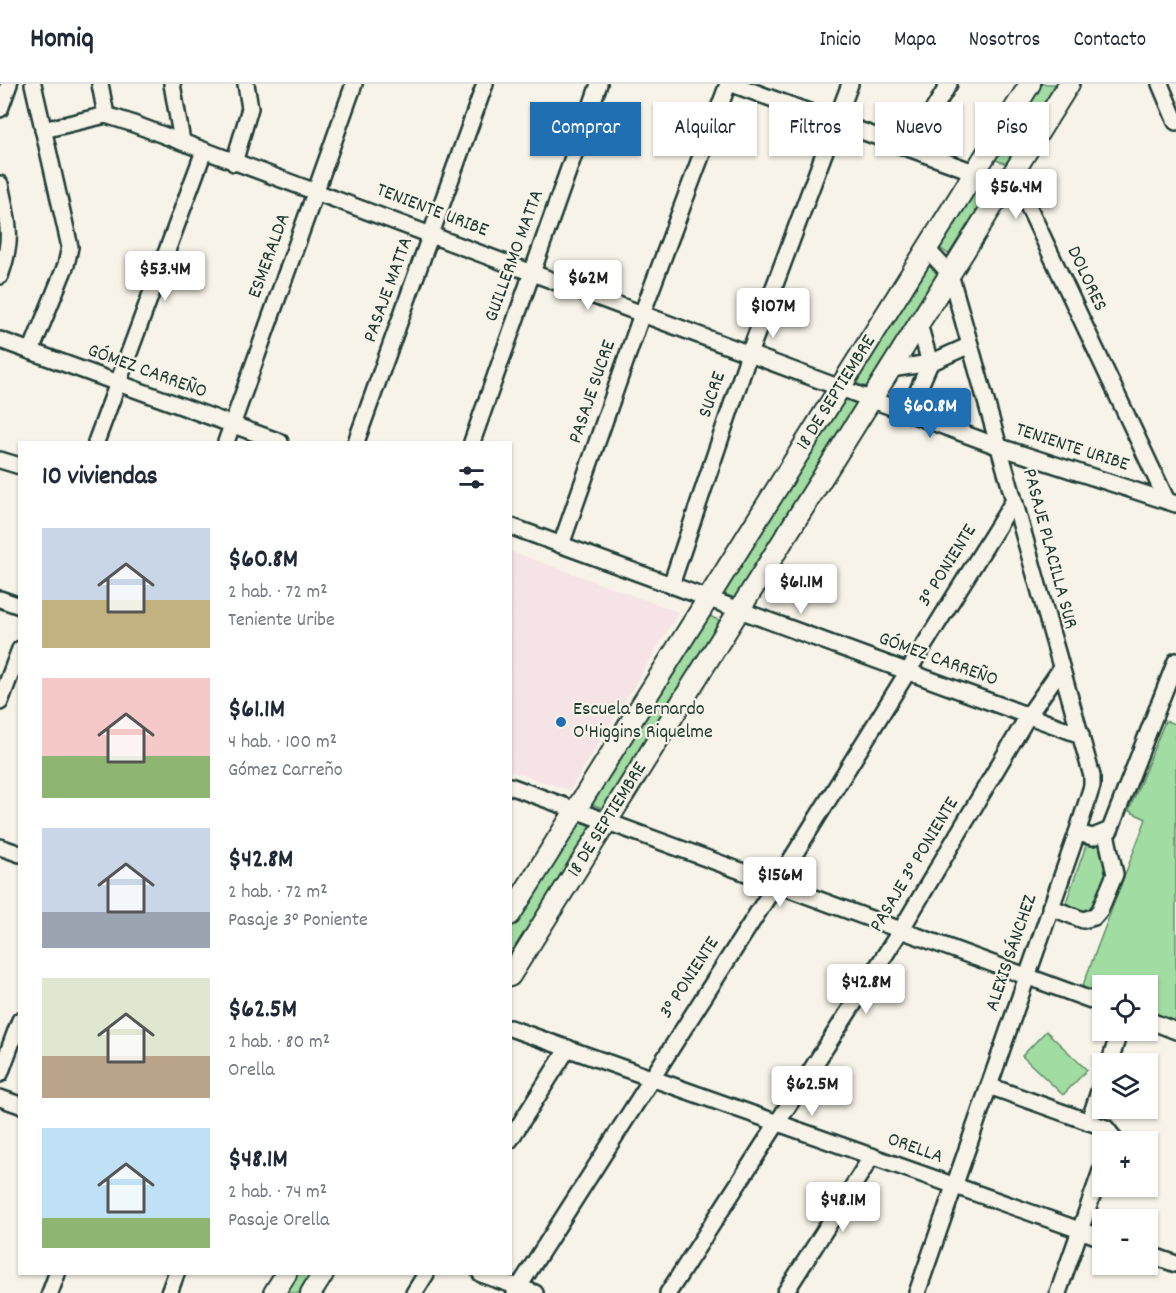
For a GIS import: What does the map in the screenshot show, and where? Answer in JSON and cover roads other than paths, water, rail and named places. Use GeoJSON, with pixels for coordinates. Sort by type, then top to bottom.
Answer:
{"type":"FeatureCollection","features":[{"type":"Feature","properties":{"kind":"main road","name":"18 DE SEPTIEMBRE"},"geometry":{"type":"LineString","coordinates":[[512,912],[1030,84]]}},
{"type":"Feature","properties":{"kind":"main road","name":"18 DE SEPTIEMBRE"},"geometry":{"type":"LineString","coordinates":[[512,973],[1069,84]]}},
{"type":"Feature","properties":{"kind":"main road"},"geometry":{"type":"LineString","coordinates":[[274,1293],[285,1275]]}},
{"type":"Feature","properties":{"kind":"main road"},"geometry":{"type":"LineString","coordinates":[[311,1293],[322,1275]]}},
{"type":"Feature","properties":{"kind":"street"},"geometry":{"type":"LineString","coordinates":[[0,109],[9,84]]}},
{"type":"Feature","properties":{"kind":"street"},"geometry":{"type":"LineString","coordinates":[[31,351],[66,265],[70,247],[33,84]]}},
{"type":"Feature","properties":{"kind":"street"},"geometry":{"type":"LineString","coordinates":[[43,130],[106,115],[100,84]]}},
{"type":"Feature","properties":{"kind":"street"},"geometry":{"type":"LineString","coordinates":[[172,84],[182,141]]}},
{"type":"Feature","properties":{"kind":"street"},"geometry":{"type":"LineString","coordinates":[[234,163],[250,108],[246,84]]}},
{"type":"Feature","properties":{"kind":"street","name":"ESMERALDA"},"geometry":{"type":"LineString","coordinates":[[226,441],[354,84]]}},
{"type":"Feature","properties":{"kind":"street","name":"PASAJE MATTA"},"geometry":{"type":"LineString","coordinates":[[356,441],[485,84]]}},
{"type":"Feature","properties":{"kind":"street","name":"GUILLERMO MATTA"},"geometry":{"type":"LineString","coordinates":[[472,441],[599,84]]}},
{"type":"Feature","properties":{"kind":"street","name":"DOLORES"},"geometry":{"type":"LineString","coordinates":[[730,84],[780,102]]}},
{"type":"Feature","properties":{"kind":"street","name":"PASAJE SUCRE"},"geometry":{"type":"LineString","coordinates":[[561,545],[642,314],[730,84]]}},
{"type":"Feature","properties":{"kind":"street","name":"SUCRE"},"geometry":{"type":"LineString","coordinates":[[843,102],[850,84]]}},
{"type":"Feature","properties":{"kind":"street"},"geometry":{"type":"LineString","coordinates":[[939,102],[950,84]]}},
{"type":"Feature","properties":{"kind":"street"},"geometry":{"type":"LineString","coordinates":[[1160,84],[1176,122]]}},
{"type":"Feature","properties":{"kind":"street","name":"TENIENTE URIBE"},"geometry":{"type":"LineString","coordinates":[[106,115],[182,141],[234,163],[316,190],[1000,447],[1172,503]]}},
{"type":"Feature","properties":{"kind":"street"},"geometry":{"type":"LineString","coordinates":[[96,441],[204,151]]}},
{"type":"Feature","properties":{"kind":"street","name":"SUCRE"},"geometry":{"type":"LineString","coordinates":[[670,585],[749,354],[823,156]]}},
{"type":"Feature","properties":{"kind":"street","name":"DOLORES"},"geometry":{"type":"LineString","coordinates":[[932,156],[1007,184],[1022,193],[1172,503]]}},
{"type":"Feature","properties":{"kind":"street"},"geometry":{"type":"LineString","coordinates":[[0,184],[10,237],[0,276]]}},
{"type":"Feature","properties":{"kind":"street","name":"PASAJE PLACILLA SUR"},"geometry":{"type":"LineString","coordinates":[[927,249],[950,274],[1000,447],[1060,670],[1092,776],[1092,786],[1077,833]]}},
{"type":"Feature","properties":{"kind":"street"},"geometry":{"type":"LineString","coordinates":[[908,413],[930,363],[919,324]]}},
{"type":"Feature","properties":{"kind":"street","name":"GÓMEZ CARREÑO"},"geometry":{"type":"LineString","coordinates":[[0,340],[277,441]]}},
{"type":"Feature","properties":{"kind":"street"},"geometry":{"type":"LineString","coordinates":[[891,369],[930,363],[970,345]]}},
{"type":"Feature","properties":{"kind":"street"},"geometry":{"type":"LineString","coordinates":[[0,460],[18,465]]}},
{"type":"Feature","properties":{"kind":"street","name":"3° PONIENTE"},"geometry":{"type":"LineString","coordinates":[[517,1290],[776,884],[1013,502]]}},
{"type":"Feature","properties":{"kind":"street","name":"GÓMEZ CARREÑO"},"geometry":{"type":"LineString","coordinates":[[512,527],[1081,735]]}},
{"type":"Feature","properties":{"kind":"street"},"geometry":{"type":"LineString","coordinates":[[0,599],[18,605]]}},
{"type":"Feature","properties":{"kind":"street"},"geometry":{"type":"LineString","coordinates":[[0,702],[18,654]]}},
{"type":"Feature","properties":{"kind":"street"},"geometry":{"type":"LineString","coordinates":[[1077,833],[1093,837],[1106,834],[1114,823],[1176,661]]}},
{"type":"Feature","properties":{"kind":"street","name":"PASAJE 3° PONIENTE"},"geometry":{"type":"LineString","coordinates":[[668,1293],[901,930],[1028,716],[1060,670]]}},
{"type":"Feature","properties":{"kind":"street"},"geometry":{"type":"LineString","coordinates":[[512,787],[1092,1000]]}},
{"type":"Feature","properties":{"kind":"street","name":"ALEXIS SÁNCHEZ"},"geometry":{"type":"LineString","coordinates":[[917,1293],[957,1186],[1026,975],[1077,833]]}},
{"type":"Feature","properties":{"kind":"street"},"geometry":{"type":"LineString","coordinates":[[1050,907],[1083,920],[1094,916],[1100,910],[1115,874],[1106,834]]}},
{"type":"Feature","properties":{"kind":"street"},"geometry":{"type":"LineString","coordinates":[[0,847],[18,853]]}},
{"type":"Feature","properties":{"kind":"street"},"geometry":{"type":"LineString","coordinates":[[1158,1024],[1176,1031]]}},
{"type":"Feature","properties":{"kind":"street"},"geometry":{"type":"LineString","coordinates":[[0,1074],[18,1025]]}},
{"type":"Feature","properties":{"kind":"street","name":"ORELLA"},"geometry":{"type":"LineString","coordinates":[[512,1029],[652,1076],[1092,1234]]}},
{"type":"Feature","properties":{"kind":"street"},"geometry":{"type":"LineString","coordinates":[[512,1137],[568,1048]]}},
{"type":"Feature","properties":{"kind":"street"},"geometry":{"type":"LineString","coordinates":[[989,1086],[1106,1128],[1108,1131]]}},
{"type":"Feature","properties":{"kind":"street"},"geometry":{"type":"LineString","coordinates":[[0,1098],[18,1104]]}},
{"type":"Feature","properties":{"kind":"street"},"geometry":{"type":"LineString","coordinates":[[1089,1122],[1092,1113]]}},
{"type":"Feature","properties":{"kind":"street"},"geometry":{"type":"LineString","coordinates":[[785,1293],[872,1156]]}},
{"type":"Feature","properties":{"kind":"street"},"geometry":{"type":"LineString","coordinates":[[1058,1293],[1092,1197]]}},
{"type":"Feature","properties":{"kind":"street"},"geometry":{"type":"LineString","coordinates":[[1158,1258],[1176,1264]]}},
{"type":"Feature","properties":{"kind":"street"},"geometry":{"type":"LineString","coordinates":[[50,1293],[57,1275]]}},
{"type":"Feature","properties":{"kind":"street"},"geometry":{"type":"LineString","coordinates":[[169,1293],[176,1275]]}},
{"type":"Feature","properties":{"kind":"street"},"geometry":{"type":"LineString","coordinates":[[414,1293],[425,1275]]}},
{"type":"Feature","properties":{"kind":"street"},"geometry":{"type":"LineString","coordinates":[[483,1275],[517,1290],[535,1293]]}},
{"type":"Feature","properties":{"kind":"place","name":"Escuela Bernardo O'Higgins Riquelme"},"geometry":{"type":"Point","coordinates":[561,722]}}]}
